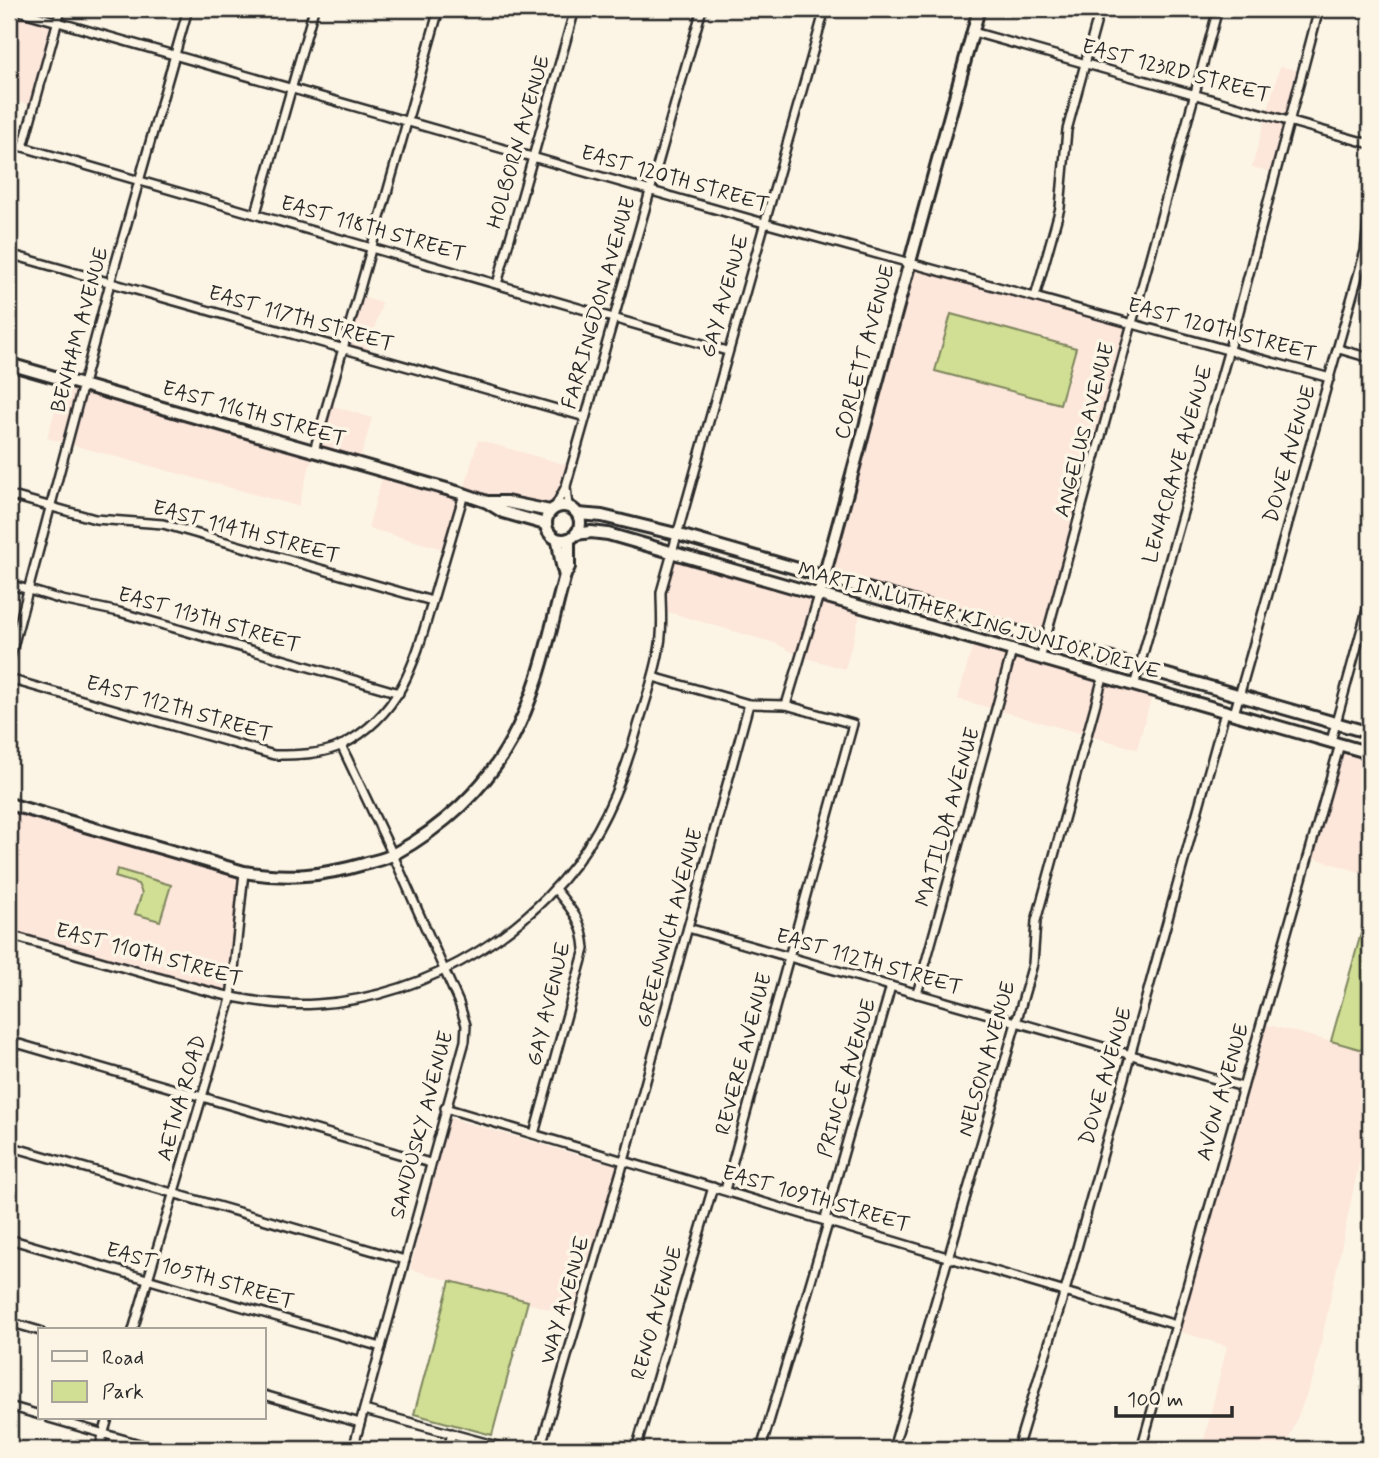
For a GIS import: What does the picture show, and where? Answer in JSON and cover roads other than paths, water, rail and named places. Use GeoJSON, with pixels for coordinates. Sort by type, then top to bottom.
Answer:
{"type":"FeatureCollection","features":[{"type":"Feature","properties":{"kind":"main road","name":"CORLETT AVENUE"},"geometry":{"type":"LineString","coordinates":[[819,595],[979,9]]}},
{"type":"Feature","properties":{"kind":"main road","name":"EAST 116TH STREET"},"geometry":{"type":"LineString","coordinates":[[9,364],[464,494],[487,502],[503,512],[545,524]]}},
{"type":"Feature","properties":{"kind":"main road","name":"EAST 116TH STREET"},"geometry":{"type":"LineString","coordinates":[[487,502],[553,509]]}},
{"type":"Feature","properties":{"kind":"main road"},"geometry":{"type":"LineString","coordinates":[[568,506],[578,514],[580,526],[568,538],[549,534],[545,524],[553,509],[568,506]]}},
{"type":"Feature","properties":{"kind":"main road","name":"MARTIN LUTHER KING JUNIOR DRIVE"},"geometry":{"type":"LineString","coordinates":[[578,514],[602,516],[677,534],[1370,733]]}},
{"type":"Feature","properties":{"kind":"main road","name":"MARTIN LUTHER KING JUNIOR DRIVE"},"geometry":{"type":"LineString","coordinates":[[568,538],[591,532],[608,534],[1370,753]]}},
{"type":"Feature","properties":{"kind":"main road"},"geometry":{"type":"LineString","coordinates":[[9,804],[244,872],[274,877],[301,877],[339,871],[393,855],[448,817],[477,790],[511,741],[531,695],[569,568],[568,538]]}},
{"type":"Feature","properties":{"kind":"street","name":"EAST 120TH STREET"},"geometry":{"type":"LineString","coordinates":[[12,9],[764,223],[1330,378]]}},
{"type":"Feature","properties":{"kind":"street"},"geometry":{"type":"LineString","coordinates":[[23,147],[61,9]]}},
{"type":"Feature","properties":{"kind":"street","name":"BENHAM AVENUE"},"geometry":{"type":"LineString","coordinates":[[9,662],[110,283],[188,9]]}},
{"type":"Feature","properties":{"kind":"street"},"geometry":{"type":"LineString","coordinates":[[256,213],[314,9]]}},
{"type":"Feature","properties":{"kind":"street"},"geometry":{"type":"LineString","coordinates":[[314,451],[439,9]]}},
{"type":"Feature","properties":{"kind":"street","name":"HOLBORN AVENUE"},"geometry":{"type":"LineString","coordinates":[[497,284],[575,9]]}},
{"type":"Feature","properties":{"kind":"street","name":"FARRINGDON AVENUE"},"geometry":{"type":"LineString","coordinates":[[553,509],[566,486],[702,9]]}},
{"type":"Feature","properties":{"kind":"street","name":"GAY AVENUE"},"geometry":{"type":"LineString","coordinates":[[534,1134],[585,949],[583,930],[574,912],[555,890],[597,832],[627,764],[661,643],[661,592],[825,9]]}},
{"type":"Feature","properties":{"kind":"street"},"geometry":{"type":"LineString","coordinates":[[1035,297],[1060,208],[1067,130],[1100,9]]}},
{"type":"Feature","properties":{"kind":"street","name":"ANGELUS AVENUE"},"geometry":{"type":"LineString","coordinates":[[1040,659],[1218,9]]}},
{"type":"Feature","properties":{"kind":"street","name":"LENACRAVE AVENUE"},"geometry":{"type":"LineString","coordinates":[[1134,686],[1229,349],[1320,9]]}},
{"type":"Feature","properties":{"kind":"street","name":"EAST 123RD STREET"},"geometry":{"type":"LineString","coordinates":[[973,32],[1370,144]]}},
{"type":"Feature","properties":{"kind":"street","name":"EAST 118TH STREET"},"geometry":{"type":"LineString","coordinates":[[9,143],[727,351]]}},
{"type":"Feature","properties":{"kind":"street","name":"DOVE AVENUE"},"geometry":{"type":"LineString","coordinates":[[1017,1449],[1230,713],[1240,695],[1368,252],[1370,202]]}},
{"type":"Feature","properties":{"kind":"street","name":"EAST 117TH STREET"},"geometry":{"type":"LineString","coordinates":[[9,254],[585,417]]}},
{"type":"Feature","properties":{"kind":"street","name":"EAST 120TH STREET"},"geometry":{"type":"LineString","coordinates":[[1339,349],[1370,358]]}},
{"type":"Feature","properties":{"kind":"street","name":"FARRINGDON AVENUE"},"geometry":{"type":"LineString","coordinates":[[566,486],[568,506]]}},
{"type":"Feature","properties":{"kind":"street"},"geometry":{"type":"LineString","coordinates":[[341,745],[385,712],[399,693],[416,659],[464,494]]}},
{"type":"Feature","properties":{"kind":"street","name":"EAST 114TH STREET"},"geometry":{"type":"LineString","coordinates":[[9,495],[95,519],[163,524],[432,601]]}},
{"type":"Feature","properties":{"kind":"street","name":"EAST 113TH STREET"},"geometry":{"type":"LineString","coordinates":[[9,584],[119,612],[399,693]]}},
{"type":"Feature","properties":{"kind":"street","name":"CORLETT AVENUE"},"geometry":{"type":"LineString","coordinates":[[786,705],[819,595]]}},
{"type":"Feature","properties":{"kind":"street","name":"AVON AVENUE"},"geometry":{"type":"LineString","coordinates":[[1141,1449],[1336,743],[1336,723],[1370,599]]}},
{"type":"Feature","properties":{"kind":"street","name":"MATILDA AVENUE"},"geometry":{"type":"LineString","coordinates":[[917,993],[1012,651]]}},
{"type":"Feature","properties":{"kind":"street"},"geometry":{"type":"LineString","coordinates":[[653,677],[749,705],[786,705]]}},
{"type":"Feature","properties":{"kind":"street","name":"NELSON AVENUE"},"geometry":{"type":"LineString","coordinates":[[893,1449],[1033,964],[1036,921],[1103,677]]}},
{"type":"Feature","properties":{"kind":"street","name":"EAST 112TH STREET"},"geometry":{"type":"LineString","coordinates":[[9,679],[274,755],[300,754],[341,745]]}},
{"type":"Feature","properties":{"kind":"street","name":"GREENWICH AVENUE"},"geometry":{"type":"LineString","coordinates":[[624,1161],[749,705]]}},
{"type":"Feature","properties":{"kind":"street","name":"REVERE AVENUE"},"geometry":{"type":"LineString","coordinates":[[725,1190],[853,724],[786,705]]}},
{"type":"Feature","properties":{"kind":"street","name":"SANDUSKY AVENUE"},"geometry":{"type":"LineString","coordinates":[[341,745],[393,855],[466,1025],[465,1041],[353,1449]]}},
{"type":"Feature","properties":{"kind":"street","name":"AETNA ROAD"},"geometry":{"type":"LineString","coordinates":[[134,1328],[231,999],[244,872]]}},
{"type":"Feature","properties":{"kind":"street","name":"EAST 110TH STREET"},"geometry":{"type":"LineString","coordinates":[[9,935],[231,999],[316,1005],[356,1000],[444,971],[495,941],[555,890]]}},
{"type":"Feature","properties":{"kind":"street","name":"EAST 112TH STREET"},"geometry":{"type":"LineString","coordinates":[[688,928],[1243,1087]]}},
{"type":"Feature","properties":{"kind":"street","name":"PRINCE AVENUE"},"geometry":{"type":"LineString","coordinates":[[761,1449],[891,986]]}},
{"type":"Feature","properties":{"kind":"street"},"geometry":{"type":"LineString","coordinates":[[9,1041],[430,1163]]}},
{"type":"Feature","properties":{"kind":"street","name":"EAST 109TH STREET"},"geometry":{"type":"LineString","coordinates":[[446,1108],[1176,1325]]}},
{"type":"Feature","properties":{"kind":"street"},"geometry":{"type":"LineString","coordinates":[[9,1146],[405,1260]]}},
{"type":"Feature","properties":{"kind":"street","name":"WAY AVENUE"},"geometry":{"type":"LineString","coordinates":[[540,1449],[624,1161]]}},
{"type":"Feature","properties":{"kind":"street","name":"RENO AVENUE"},"geometry":{"type":"LineString","coordinates":[[636,1449],[713,1187]]}},
{"type":"Feature","properties":{"kind":"street","name":"EAST 105TH STREET"},"geometry":{"type":"LineString","coordinates":[[9,1239],[381,1347]]}},
{"type":"Feature","properties":{"kind":"street"},"geometry":{"type":"LineString","coordinates":[[9,1322],[38,1330]]}},
{"type":"Feature","properties":{"kind":"street"},"geometry":{"type":"LineString","coordinates":[[266,1396],[360,1423]]}},
{"type":"Feature","properties":{"kind":"street"},"geometry":{"type":"LineString","coordinates":[[9,1406],[38,1414]]}},
{"type":"Feature","properties":{"kind":"street"},"geometry":{"type":"LineString","coordinates":[[364,1410],[508,1449]]}},
{"type":"Feature","properties":{"kind":"street"},"geometry":{"type":"LineString","coordinates":[[56,1420],[157,1449]]}},
{"type":"Feature","properties":{"kind":"street"},"geometry":{"type":"LineString","coordinates":[[99,1449],[107,1420]]}},
{"type":"Feature","properties":{"kind":"street"},"geometry":{"type":"LineString","coordinates":[[448,1449],[452,1433]]}}]}
